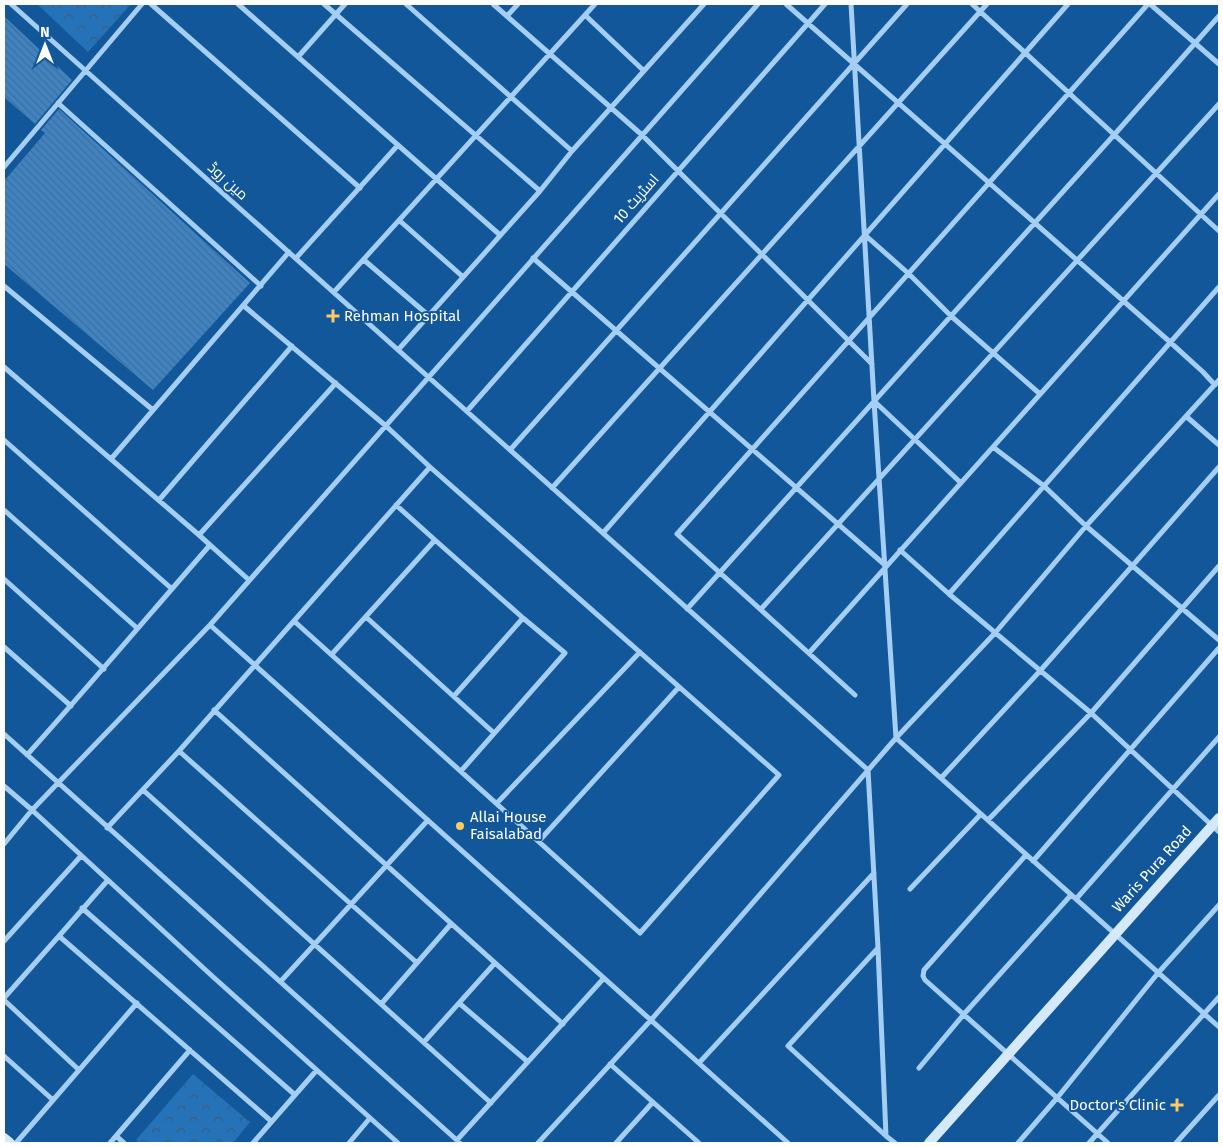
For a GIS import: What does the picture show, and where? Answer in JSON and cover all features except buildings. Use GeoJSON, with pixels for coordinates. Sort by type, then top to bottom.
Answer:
{"type":"FeatureCollection","features":[{"type":"Feature","properties":{"kind":"main road","name":"Waris Pura Road"},"geometry":{"type":"LineString","coordinates":[[929,1143],[1111,937],[1217,825]]}},
{"type":"Feature","properties":{"kind":"main road"},"geometry":{"type":"LineString","coordinates":[[4,1138],[10,1143]]}},
{"type":"Feature","properties":{"kind":"street","name":"مین روڈ"},"geometry":{"type":"LineString","coordinates":[[11,4],[868,770]]}},
{"type":"Feature","properties":{"kind":"street"},"geometry":{"type":"LineString","coordinates":[[4,167],[142,4]]}},
{"type":"Feature","properties":{"kind":"street"},"geometry":{"type":"LineString","coordinates":[[151,4],[360,188]]}},
{"type":"Feature","properties":{"kind":"street"},"geometry":{"type":"LineString","coordinates":[[238,4],[500,235]]}},
{"type":"Feature","properties":{"kind":"street"},"geometry":{"type":"LineString","coordinates":[[324,4],[540,191]]}},
{"type":"Feature","properties":{"kind":"street"},"geometry":{"type":"LineString","coordinates":[[298,57],[345,4]]}},
{"type":"Feature","properties":{"kind":"street"},"geometry":{"type":"LineString","coordinates":[[406,4],[572,150]]}},
{"type":"Feature","properties":{"kind":"street"},"geometry":{"type":"LineString","coordinates":[[493,4],[642,134],[872,364]]}},
{"type":"Feature","properties":{"kind":"street"},"geometry":{"type":"LineString","coordinates":[[507,16],[518,4]]}},
{"type":"Feature","properties":{"kind":"street"},"geometry":{"type":"LineString","coordinates":[[334,292],[595,4]]}},
{"type":"Feature","properties":{"kind":"street"},"geometry":{"type":"LineString","coordinates":[[398,350],[462,276],[540,191],[572,150],[704,4]]}},
{"type":"Feature","properties":{"kind":"street"},"geometry":{"type":"LineString","coordinates":[[4,844],[32,810],[210,625],[758,4]]}},
{"type":"Feature","properties":{"kind":"street"},"geometry":{"type":"LineString","coordinates":[[786,4],[1170,342],[1215,385]]}},
{"type":"Feature","properties":{"kind":"street","name":"اسٹریٹ 10"},"geometry":{"type":"LineString","coordinates":[[467,411],[825,4]]}},
{"type":"Feature","properties":{"kind":"street"},"geometry":{"type":"LineString","coordinates":[[851,4],[896,738],[1074,897],[1111,937],[1158,973],[1219,1027]]}},
{"type":"Feature","properties":{"kind":"street"},"geometry":{"type":"LineString","coordinates":[[510,450],[907,4]]}},
{"type":"Feature","properties":{"kind":"street"},"geometry":{"type":"LineString","coordinates":[[972,4],[1219,231]]}},
{"type":"Feature","properties":{"kind":"street"},"geometry":{"type":"LineString","coordinates":[[552,488],[761,253],[987,4]]}},
{"type":"Feature","properties":{"kind":"street"},"geometry":{"type":"LineString","coordinates":[[603,533],[1068,4]]}},
{"type":"Feature","properties":{"kind":"street"},"geometry":{"type":"LineString","coordinates":[[856,695],[678,534],[1149,4],[1219,64]]}},
{"type":"Feature","properties":{"kind":"street"},"geometry":{"type":"LineString","coordinates":[[585,15],[644,70]]}},
{"type":"Feature","properties":{"kind":"street"},"geometry":{"type":"LineString","coordinates":[[688,609],[1219,16]]}},
{"type":"Feature","properties":{"kind":"street"},"geometry":{"type":"LineString","coordinates":[[58,103],[261,286]]}},
{"type":"Feature","properties":{"kind":"street"},"geometry":{"type":"LineString","coordinates":[[761,610],[1219,104]]}},
{"type":"Feature","properties":{"kind":"street"},"geometry":{"type":"LineString","coordinates":[[296,258],[398,145]]}},
{"type":"Feature","properties":{"kind":"street"},"geometry":{"type":"LineString","coordinates":[[809,652],[1219,194]]}},
{"type":"Feature","properties":{"kind":"street"},"geometry":{"type":"LineString","coordinates":[[400,221],[462,276]]}},
{"type":"Feature","properties":{"kind":"street"},"geometry":{"type":"LineString","coordinates":[[865,235],[951,316],[1040,394]]}},
{"type":"Feature","properties":{"kind":"street"},"geometry":{"type":"LineString","coordinates":[[111,460],[289,252]]}},
{"type":"Feature","properties":{"kind":"street"},"geometry":{"type":"LineString","coordinates":[[533,258],[885,566]]}},
{"type":"Feature","properties":{"kind":"street"},"geometry":{"type":"LineString","coordinates":[[364,260],[428,315]]}},
{"type":"Feature","properties":{"kind":"street"},"geometry":{"type":"LineString","coordinates":[[4,286],[153,410]]}},
{"type":"Feature","properties":{"kind":"street"},"geometry":{"type":"LineString","coordinates":[[949,594],[1219,287]]}},
{"type":"Feature","properties":{"kind":"street"},"geometry":{"type":"LineString","coordinates":[[244,306],[386,426],[779,775],[640,934],[294,621]]}},
{"type":"Feature","properties":{"kind":"street"},"geometry":{"type":"LineString","coordinates":[[159,500],[292,346]]}},
{"type":"Feature","properties":{"kind":"street"},"geometry":{"type":"LineString","coordinates":[[5,371],[159,500],[249,580]]}},
{"type":"Feature","properties":{"kind":"street"},"geometry":{"type":"LineString","coordinates":[[538,1143],[650,1020],[896,738],[995,633],[1086,526],[1219,380]]}},
{"type":"Feature","properties":{"kind":"street"},"geometry":{"type":"LineString","coordinates":[[199,535],[336,383]]}},
{"type":"Feature","properties":{"kind":"street"},"geometry":{"type":"LineString","coordinates":[[874,401],[960,483]]}},
{"type":"Feature","properties":{"kind":"street"},"geometry":{"type":"LineString","coordinates":[[1187,417],[1219,445]]}},
{"type":"Feature","properties":{"kind":"street"},"geometry":{"type":"LineString","coordinates":[[4,440],[172,588]]}},
{"type":"Feature","properties":{"kind":"street"},"geometry":{"type":"LineString","coordinates":[[993,447],[1044,486],[1086,526],[1219,640]]}},
{"type":"Feature","properties":{"kind":"street"},"geometry":{"type":"LineString","coordinates":[[107,828],[179,750],[430,467]]}},
{"type":"Feature","properties":{"kind":"street"},"geometry":{"type":"LineString","coordinates":[[941,778],[1040,672],[1219,468]]}},
{"type":"Feature","properties":{"kind":"street"},"geometry":{"type":"LineString","coordinates":[[396,505],[565,653],[461,771]]}},
{"type":"Feature","properties":{"kind":"street"},"geometry":{"type":"LineString","coordinates":[[4,510],[137,628]]}},
{"type":"Feature","properties":{"kind":"street"},"geometry":{"type":"LineString","coordinates":[[332,654],[435,540]]}},
{"type":"Feature","properties":{"kind":"street"},"geometry":{"type":"LineString","coordinates":[[27,755],[104,669],[137,628],[210,545]]}},
{"type":"Feature","properties":{"kind":"street"},"geometry":{"type":"LineString","coordinates":[[900,550],[1040,672],[1091,713],[1173,789],[1217,825]]}},
{"type":"Feature","properties":{"kind":"street"},"geometry":{"type":"LineString","coordinates":[[988,820],[1091,713],[1219,566]]}},
{"type":"Feature","properties":{"kind":"street"},"geometry":{"type":"LineString","coordinates":[[4,579],[104,669]]}},
{"type":"Feature","properties":{"kind":"street"},"geometry":{"type":"LineString","coordinates":[[366,617],[494,733]]}},
{"type":"Feature","properties":{"kind":"street"},"geometry":{"type":"LineString","coordinates":[[454,696],[523,618]]}},
{"type":"Feature","properties":{"kind":"street"},"geometry":{"type":"LineString","coordinates":[[210,625],[788,1143]]}},
{"type":"Feature","properties":{"kind":"street"},"geometry":{"type":"LineString","coordinates":[[4,647],[71,706]]}},
{"type":"Feature","properties":{"kind":"street"},"geometry":{"type":"LineString","coordinates":[[1033,861],[1219,648]]}},
{"type":"Feature","properties":{"kind":"street"},"geometry":{"type":"LineString","coordinates":[[497,803],[640,652]]}},
{"type":"Feature","properties":{"kind":"street"},"geometry":{"type":"LineString","coordinates":[[539,841],[679,687]]}},
{"type":"Feature","properties":{"kind":"street"},"geometry":{"type":"LineString","coordinates":[[214,710],[563,1024]]}},
{"type":"Feature","properties":{"kind":"street"},"geometry":{"type":"LineString","coordinates":[[4,734],[459,1142],[491,1102],[604,978]]}},
{"type":"Feature","properties":{"kind":"street"},"geometry":{"type":"LineString","coordinates":[[919,1068],[964,1014],[1074,897],[1219,737]]}},
{"type":"Feature","properties":{"kind":"street"},"geometry":{"type":"LineString","coordinates":[[179,750],[416,962]]}},
{"type":"Feature","properties":{"kind":"street"},"geometry":{"type":"LineString","coordinates":[[868,770],[886,1136]]}},
{"type":"Feature","properties":{"kind":"street"},"geometry":{"type":"LineString","coordinates":[[4,786],[316,1071],[398,1143]]}},
{"type":"Feature","properties":{"kind":"street"},"geometry":{"type":"LineString","coordinates":[[143,790],[491,1102]]}},
{"type":"Feature","properties":{"kind":"street"},"geometry":{"type":"LineString","coordinates":[[910,889],[981,814]]}},
{"type":"Feature","properties":{"kind":"street"},"geometry":{"type":"LineString","coordinates":[[281,981],[428,820]]}},
{"type":"Feature","properties":{"kind":"street"},"geometry":{"type":"LineString","coordinates":[[1026,855],[924,970],[923,976],[925,980],[1108,1143]]}},
{"type":"Feature","properties":{"kind":"street"},"geometry":{"type":"LineString","coordinates":[[4,941],[81,856]]}},
{"type":"Feature","properties":{"kind":"street"},"geometry":{"type":"LineString","coordinates":[[698,1063],[874,873]]}},
{"type":"Feature","properties":{"kind":"street"},"geometry":{"type":"LineString","coordinates":[[79,1070],[4,999],[108,880]]}},
{"type":"Feature","properties":{"kind":"street"},"geometry":{"type":"LineString","coordinates":[[1018,1143],[1058,1098],[1158,973],[1219,905]]}},
{"type":"Feature","properties":{"kind":"street"},"geometry":{"type":"LineString","coordinates":[[82,908],[294,1094]]}},
{"type":"Feature","properties":{"kind":"street"},"geometry":{"type":"LineString","coordinates":[[382,1003],[451,924]]}},
{"type":"Feature","properties":{"kind":"street"},"geometry":{"type":"LineString","coordinates":[[59,936],[271,1121]]}},
{"type":"Feature","properties":{"kind":"street"},"geometry":{"type":"LineString","coordinates":[[878,948],[788,1046],[895,1143]]}},
{"type":"Feature","properties":{"kind":"street"},"geometry":{"type":"LineString","coordinates":[[424,1042],[495,963]]}},
{"type":"Feature","properties":{"kind":"street"},"geometry":{"type":"LineString","coordinates":[[1089,1143],[1219,997]]}},
{"type":"Feature","properties":{"kind":"street"},"geometry":{"type":"LineString","coordinates":[[16,1143],[136,1003]]}},
{"type":"Feature","properties":{"kind":"street"},"geometry":{"type":"LineString","coordinates":[[459,1003],[528,1062]]}},
{"type":"Feature","properties":{"kind":"street"},"geometry":{"type":"LineString","coordinates":[[110,1143],[190,1050]]}},
{"type":"Feature","properties":{"kind":"street"},"geometry":{"type":"LineString","coordinates":[[4,1056],[53,1100]]}},
{"type":"Feature","properties":{"kind":"street"},"geometry":{"type":"LineString","coordinates":[[610,1064],[699,1143]]}},
{"type":"Feature","properties":{"kind":"street"},"geometry":{"type":"LineString","coordinates":[[253,1143],[316,1071]]}},
{"type":"Feature","properties":{"kind":"street"},"geometry":{"type":"LineString","coordinates":[[1176,1143],[1219,1095]]}},
{"type":"Feature","properties":{"kind":"street"},"geometry":{"type":"LineString","coordinates":[[616,1143],[653,1102]]}},
{"type":"Feature","properties":{"kind":"street"},"geometry":{"type":"LineString","coordinates":[[349,1143],[370,1118]]}},
{"type":"Feature","properties":{"kind":"street"},"geometry":{"type":"LineString","coordinates":[[116,1136],[124,1143]]}},
{"type":"Feature","properties":{"kind":"street"},"geometry":{"type":"LineString","coordinates":[[686,1143],[692,1137]]}},
{"type":"Feature","properties":{"kind":"green space"},"geometry":{"type":"Polygon","coordinates":[[[37,4],[131,4],[88,52],[37,4]]]}},
{"type":"Feature","properties":{"kind":"green space"},"geometry":{"type":"Polygon","coordinates":[[[193,1074],[250,1122],[233,1143],[140,1143],[136,1140],[193,1074]]]}},
{"type":"Feature","properties":{"kind":"place","name":"Rehman Hospital"},"geometry":{"type":"Point","coordinates":[333,316]}},
{"type":"Feature","properties":{"kind":"place","name":"Allai House Faisalabad"},"geometry":{"type":"Point","coordinates":[460,826]}},
{"type":"Feature","properties":{"kind":"place","name":"Doctor's Clinic"},"geometry":{"type":"Point","coordinates":[1177,1105]}}]}
